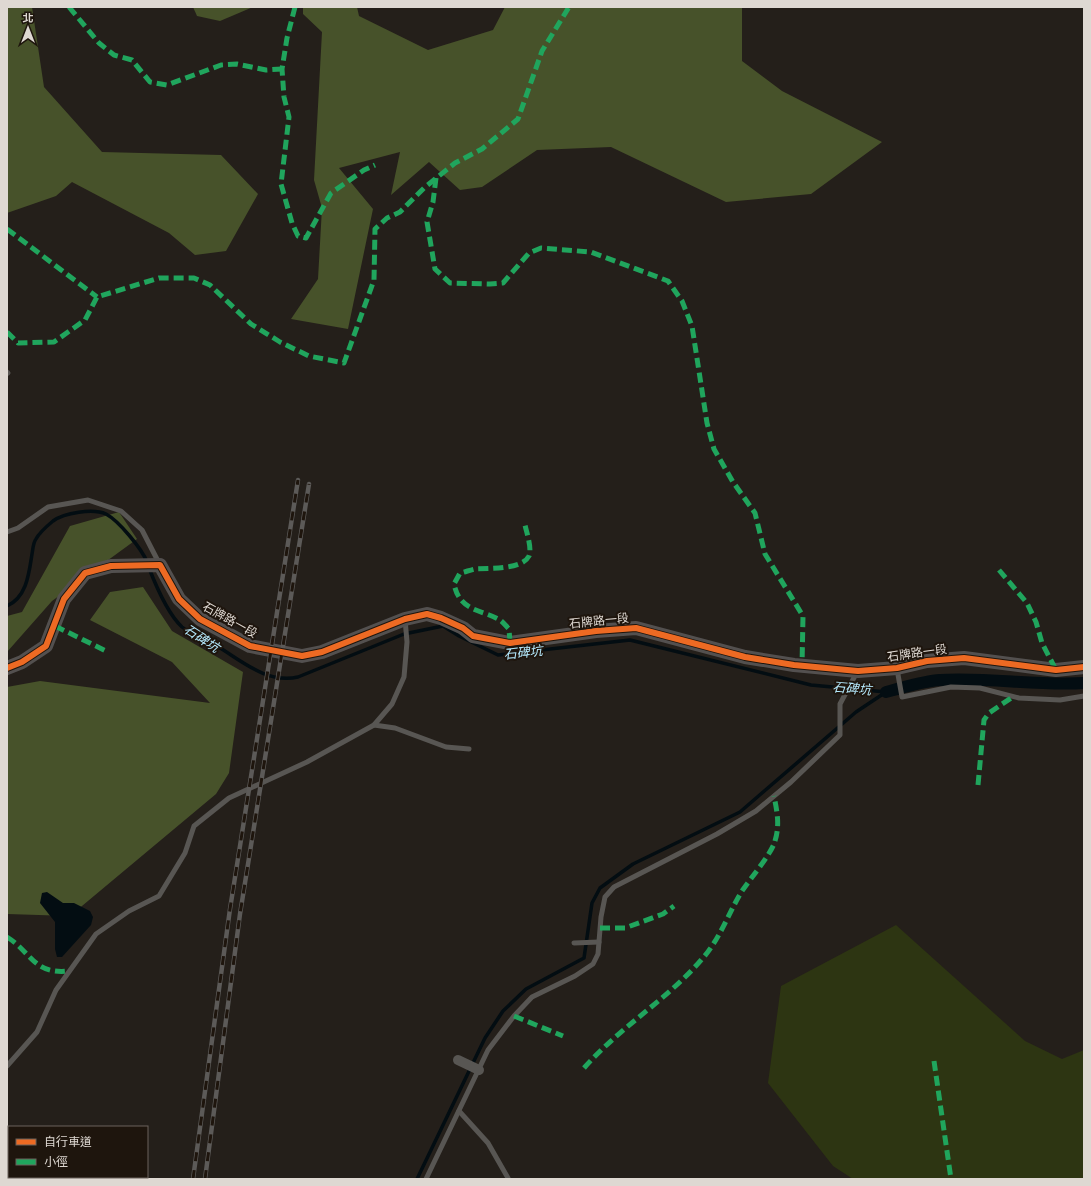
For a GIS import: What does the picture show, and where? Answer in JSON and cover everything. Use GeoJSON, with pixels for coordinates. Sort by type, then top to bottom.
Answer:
{"type":"FeatureCollection","features":[{"type":"Feature","properties":{"kind":"street","name":"石牌路一段"},"geometry":{"type":"LineString","coordinates":[[160,565],[179,599],[200,619],[250,646],[302,656],[322,652],[405,619],[427,614],[441,618],[456,625],[473,636],[510,643],[596,631],[636,628],[745,657],[794,665],[858,671],[897,668],[928,661],[964,658],[1056,670],[1084,667]]}},
{"type":"Feature","properties":{"kind":"street"},"geometry":{"type":"LineString","coordinates":[[7,668],[22,662],[46,646],[64,599],[85,573],[112,566],[160,565]]}},
{"type":"Feature","properties":{"kind":"street"},"geometry":{"type":"LineString","coordinates":[[458,1060],[479,1070]]}},
{"type":"Feature","properties":{"kind":"lane"},"geometry":{"type":"LineString","coordinates":[[7,532],[18,528],[48,507],[88,500],[121,511],[142,530],[160,565]]}},
{"type":"Feature","properties":{"kind":"lane"},"geometry":{"type":"LineString","coordinates":[[7,1066],[37,1032],[56,990],[96,934],[129,911],[160,896],[185,853],[194,826],[229,798],[308,762],[374,725],[392,704],[404,677],[407,642],[405,619]]}},
{"type":"Feature","properties":{"kind":"lane"},"geometry":{"type":"LineString","coordinates":[[897,668],[902,697],[951,687],[980,688],[1019,698],[1060,700],[1084,696]]}},
{"type":"Feature","properties":{"kind":"lane"},"geometry":{"type":"LineString","coordinates":[[426,1179],[488,1050],[514,1016],[532,997],[575,976],[593,964],[598,954],[601,917],[605,897],[614,886],[717,834],[756,811],[791,782],[840,735],[840,704],[858,671]]}},
{"type":"Feature","properties":{"kind":"lane"},"geometry":{"type":"LineString","coordinates":[[374,725],[395,728],[446,747],[469,749]]}},
{"type":"Feature","properties":{"kind":"lane"},"geometry":{"type":"LineString","coordinates":[[574,943],[599,942]]}},
{"type":"Feature","properties":{"kind":"lane"},"geometry":{"type":"LineString","coordinates":[[459,1111],[488,1143],[508,1178]]}},
{"type":"Feature","properties":{"kind":"green space"},"geometry":{"type":"Polygon","coordinates":[[[7,7],[32,7],[44,87],[102,152],[221,155],[258,194],[226,251],[195,255],[169,233],[72,182],[56,196],[7,213],[7,7]]]}},
{"type":"Feature","properties":{"kind":"green space"},"geometry":{"type":"Polygon","coordinates":[[[193,7],[253,7],[220,21],[197,16],[193,7]]]}},
{"type":"Feature","properties":{"kind":"green space"},"geometry":{"type":"Polygon","coordinates":[[[303,7],[357,7],[359,16],[428,50],[493,30],[505,7],[742,7],[742,61],[782,91],[882,142],[811,194],[726,202],[611,147],[537,150],[482,187],[460,190],[429,162],[391,195],[400,152],[339,168],[373,209],[348,329],[291,319],[318,279],[322,208],[314,180],[322,32],[303,14],[303,7]]]}},
{"type":"Feature","properties":{"kind":"green space"},"geometry":{"type":"Polygon","coordinates":[[[119,512],[137,539],[52,601],[7,652],[7,616],[22,612],[70,526],[119,512]]]}},
{"type":"Feature","properties":{"kind":"green space"},"geometry":{"type":"Polygon","coordinates":[[[143,587],[172,631],[243,672],[229,773],[216,794],[70,916],[7,914],[7,687],[40,681],[210,703],[172,662],[90,620],[110,592],[143,587]]]}},
{"type":"Feature","properties":{"kind":"green space"},"geometry":{"type":"Polygon","coordinates":[[[896,925],[1025,1041],[1062,1059],[1084,1050],[1084,1179],[853,1179],[833,1166],[768,1083],[781,986],[896,925]]]}},
{"type":"Feature","properties":{"kind":"shaded area"},"geometry":{"type":"Polygon","coordinates":[[[47,892],[63,903],[74,903],[90,911],[93,917],[91,925],[62,957],[57,957],[55,949],[55,922],[40,903],[42,893],[47,892]]]}},
{"type":"Feature","properties":{"kind":"waterway","name":"石碑坑"},"geometry":{"type":"LineString","coordinates":[[7,606],[14,602],[23,591],[37,537],[53,521],[64,516],[86,511],[106,514],[130,536],[147,562]]}},
{"type":"Feature","properties":{"kind":"waterway","name":"石碑坑"},"geometry":{"type":"LineString","coordinates":[[149,568],[167,607],[182,627],[217,646],[255,670],[276,677],[298,677],[404,634],[443,626],[459,636],[498,655],[630,640],[811,685],[886,692]]}},
{"type":"Feature","properties":{"kind":"waterway","name":"石碑坑"},"geometry":{"type":"LineString","coordinates":[[886,692],[919,683],[958,679],[1066,684],[1084,683]]}},
{"type":"Feature","properties":{"kind":"waterway"},"geometry":{"type":"LineString","coordinates":[[417,1179],[485,1038],[503,1011],[526,989],[584,958],[592,903],[600,888],[633,864],[740,812],[856,712],[886,692]]}},
{"type":"Feature","properties":{"kind":"railway"},"geometry":{"type":"LineString","coordinates":[[193,1179],[230,909],[298,480]]}},
{"type":"Feature","properties":{"kind":"railway"},"geometry":{"type":"LineString","coordinates":[[205,1179],[240,914],[309,484]]}},
{"type":"Feature","properties":{"kind":"marked path"},"geometry":{"type":"LineString","coordinates":[[69,7],[99,43],[114,55],[132,60],[150,82],[167,85],[221,65],[237,64],[266,70],[282,69]]}},
{"type":"Feature","properties":{"kind":"marked path"},"geometry":{"type":"LineString","coordinates":[[295,7],[287,38],[282,69],[284,97],[289,117],[281,184],[292,223],[298,236],[306,238],[331,193],[364,170],[375,165]]}},
{"type":"Feature","properties":{"kind":"marked path"},"geometry":{"type":"LineString","coordinates":[[7,332],[18,343],[54,342],[85,320],[97,297],[159,278],[194,278],[210,285],[251,324],[280,342],[309,356],[344,363],[374,280],[375,229],[387,218],[400,212],[424,188],[455,163],[482,149],[518,119],[542,51],[569,7]]}},
{"type":"Feature","properties":{"kind":"marked path"},"geometry":{"type":"LineString","coordinates":[[436,178],[433,202],[427,222],[435,269],[450,283],[503,283],[529,253],[541,248],[591,252],[668,281],[682,301],[692,326],[707,423],[714,449],[733,482],[755,513],[765,554],[803,616],[802,666]]}},
{"type":"Feature","properties":{"kind":"marked path"},"geometry":{"type":"LineString","coordinates":[[7,229],[97,297]]}},
{"type":"Feature","properties":{"kind":"marked path"},"geometry":{"type":"LineString","coordinates":[[510,643],[509,629],[500,620],[493,616],[466,605],[461,600],[454,584],[460,573],[475,569],[512,566],[525,561],[530,553],[525,525]]}},
{"type":"Feature","properties":{"kind":"marked path"},"geometry":{"type":"LineString","coordinates":[[999,570],[1027,603],[1036,622],[1042,643],[1056,670]]}},
{"type":"Feature","properties":{"kind":"marked path"},"geometry":{"type":"LineString","coordinates":[[55,626],[106,651]]}},
{"type":"Feature","properties":{"kind":"marked path"},"geometry":{"type":"LineString","coordinates":[[978,785],[984,720],[989,713],[1014,696]]}},
{"type":"Feature","properties":{"kind":"marked path"},"geometry":{"type":"LineString","coordinates":[[584,1068],[613,1039],[689,973],[714,943],[742,891],[773,846],[777,835],[778,824],[774,796]]}},
{"type":"Feature","properties":{"kind":"marked path"},"geometry":{"type":"LineString","coordinates":[[600,928],[625,928],[663,914],[674,906]]}},
{"type":"Feature","properties":{"kind":"marked path"},"geometry":{"type":"LineString","coordinates":[[7,937],[40,966],[57,971],[69,971]]}},
{"type":"Feature","properties":{"kind":"marked path"},"geometry":{"type":"LineString","coordinates":[[514,1016],[563,1036]]}},
{"type":"Feature","properties":{"kind":"marked path"},"geometry":{"type":"LineString","coordinates":[[934,1061],[951,1179]]}},
{"type":"Feature","properties":{"kind":"cycle path"},"geometry":{"type":"LineString","coordinates":[[7,668],[22,662],[46,646],[64,599],[85,573],[111,566],[160,565],[179,599],[200,619],[250,646],[302,656],[322,652],[405,619],[427,614],[441,618],[463,628],[473,636],[510,643],[596,631],[636,628],[745,657],[794,665],[858,671],[897,668],[927,661],[964,658],[1056,670],[1084,667]]}}]}
